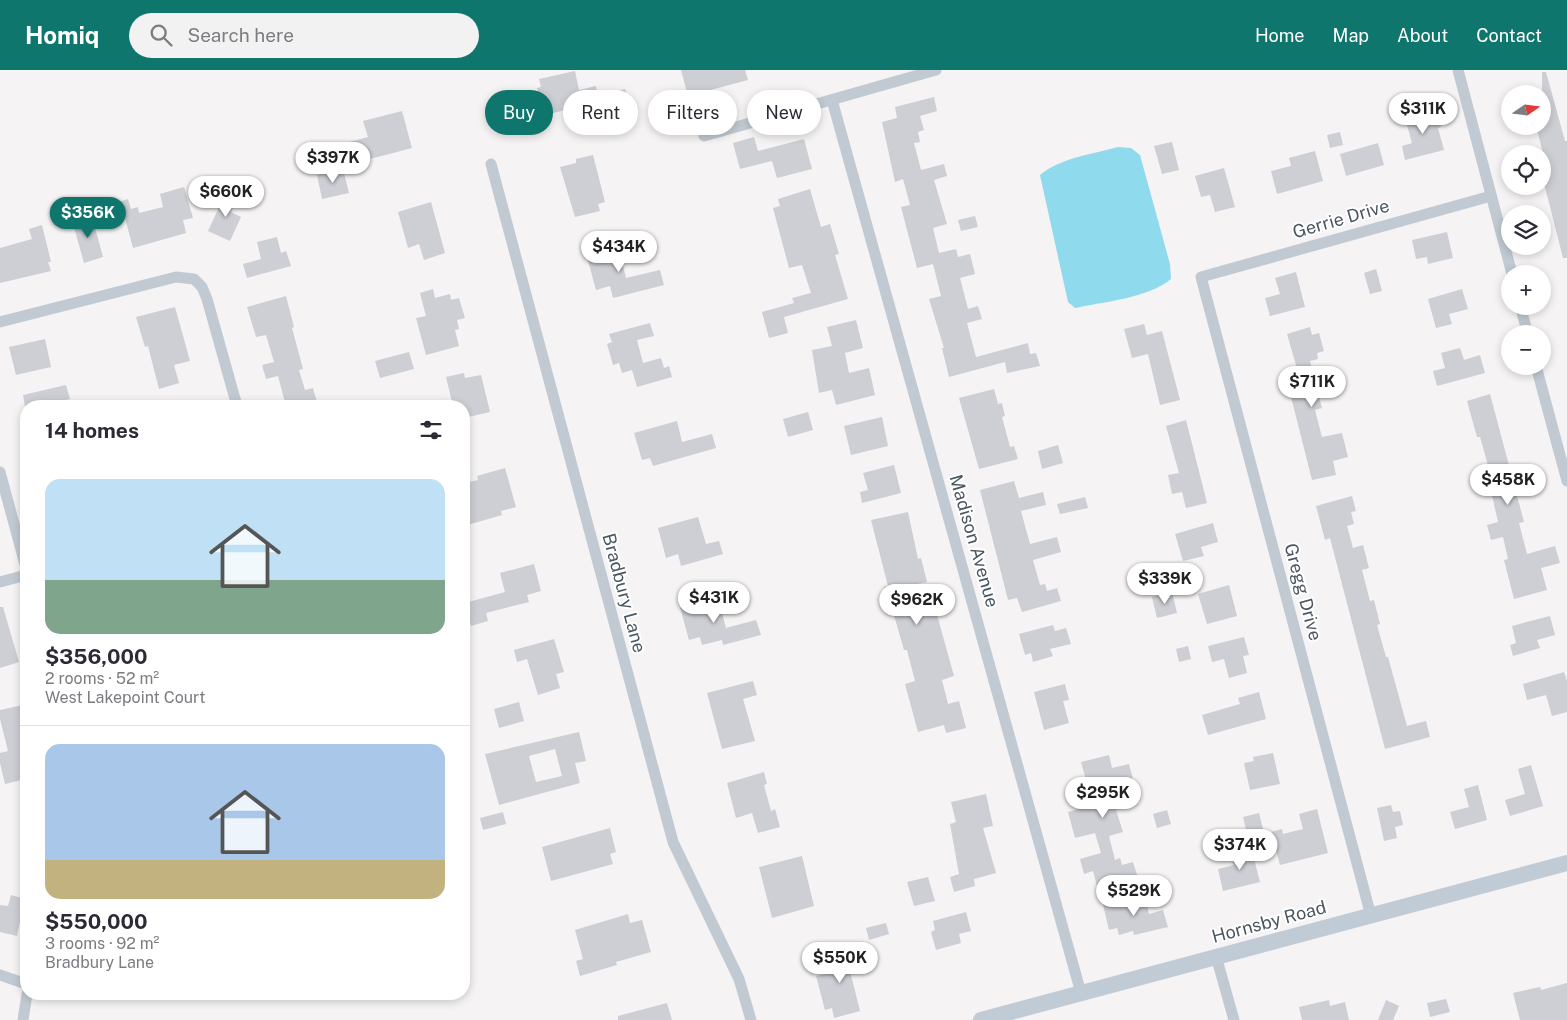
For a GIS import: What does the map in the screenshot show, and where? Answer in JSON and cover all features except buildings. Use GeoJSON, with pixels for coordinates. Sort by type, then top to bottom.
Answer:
{"type":"FeatureCollection","features":[{"type":"Feature","properties":{"kind":"street"},"geometry":{"type":"LineString","coordinates":[[704,136],[936,70]]}},
{"type":"Feature","properties":{"kind":"street"},"geometry":{"type":"LineString","coordinates":[[1458,70],[1510,265]]}},
{"type":"Feature","properties":{"kind":"street","name":"Madison Avenue"},"geometry":{"type":"LineString","coordinates":[[832,100],[1081,993]]}},
{"type":"Feature","properties":{"kind":"street","name":"Bradbury Lane"},"geometry":{"type":"LineString","coordinates":[[491,164],[673,842],[739,979],[751,1020]]}},
{"type":"Feature","properties":{"kind":"street","name":"Gerrie Drive"},"geometry":{"type":"LineString","coordinates":[[1201,277],[1491,196]]}},
{"type":"Feature","properties":{"kind":"street"},"geometry":{"type":"LineString","coordinates":[[0,322],[185,276],[198,282],[207,299],[235,400]]}},
{"type":"Feature","properties":{"kind":"street","name":"Gregg Drive"},"geometry":{"type":"LineString","coordinates":[[1201,277],[1371,916]]}},
{"type":"Feature","properties":{"kind":"street"},"geometry":{"type":"LineString","coordinates":[[1538,375],[1567,481]]}},
{"type":"Feature","properties":{"kind":"street"},"geometry":{"type":"LineString","coordinates":[[0,472],[20,546]]}},
{"type":"Feature","properties":{"kind":"street"},"geometry":{"type":"LineString","coordinates":[[0,582],[20,577]]}},
{"type":"Feature","properties":{"kind":"street","name":"Hornsby Road"},"geometry":{"type":"LineString","coordinates":[[981,1020],[1011,1016],[1081,993],[1567,862]]}},
{"type":"Feature","properties":{"kind":"street"},"geometry":{"type":"LineString","coordinates":[[1216,956],[1234,1020]]}},
{"type":"Feature","properties":{"kind":"street"},"geometry":{"type":"LineString","coordinates":[[0,975],[20,982]]}},
{"type":"Feature","properties":{"kind":"street"},"geometry":{"type":"LineString","coordinates":[[23,1020],[26,1000]]}},
{"type":"Feature","properties":{"kind":"water"},"geometry":{"type":"Polygon","coordinates":[[[1118,147],[1131,148],[1140,155],[1170,264],[1171,279],[1150,291],[1138,295],[1075,308],[1068,302],[1040,175],[1057,164],[1118,147]]]}}]}
